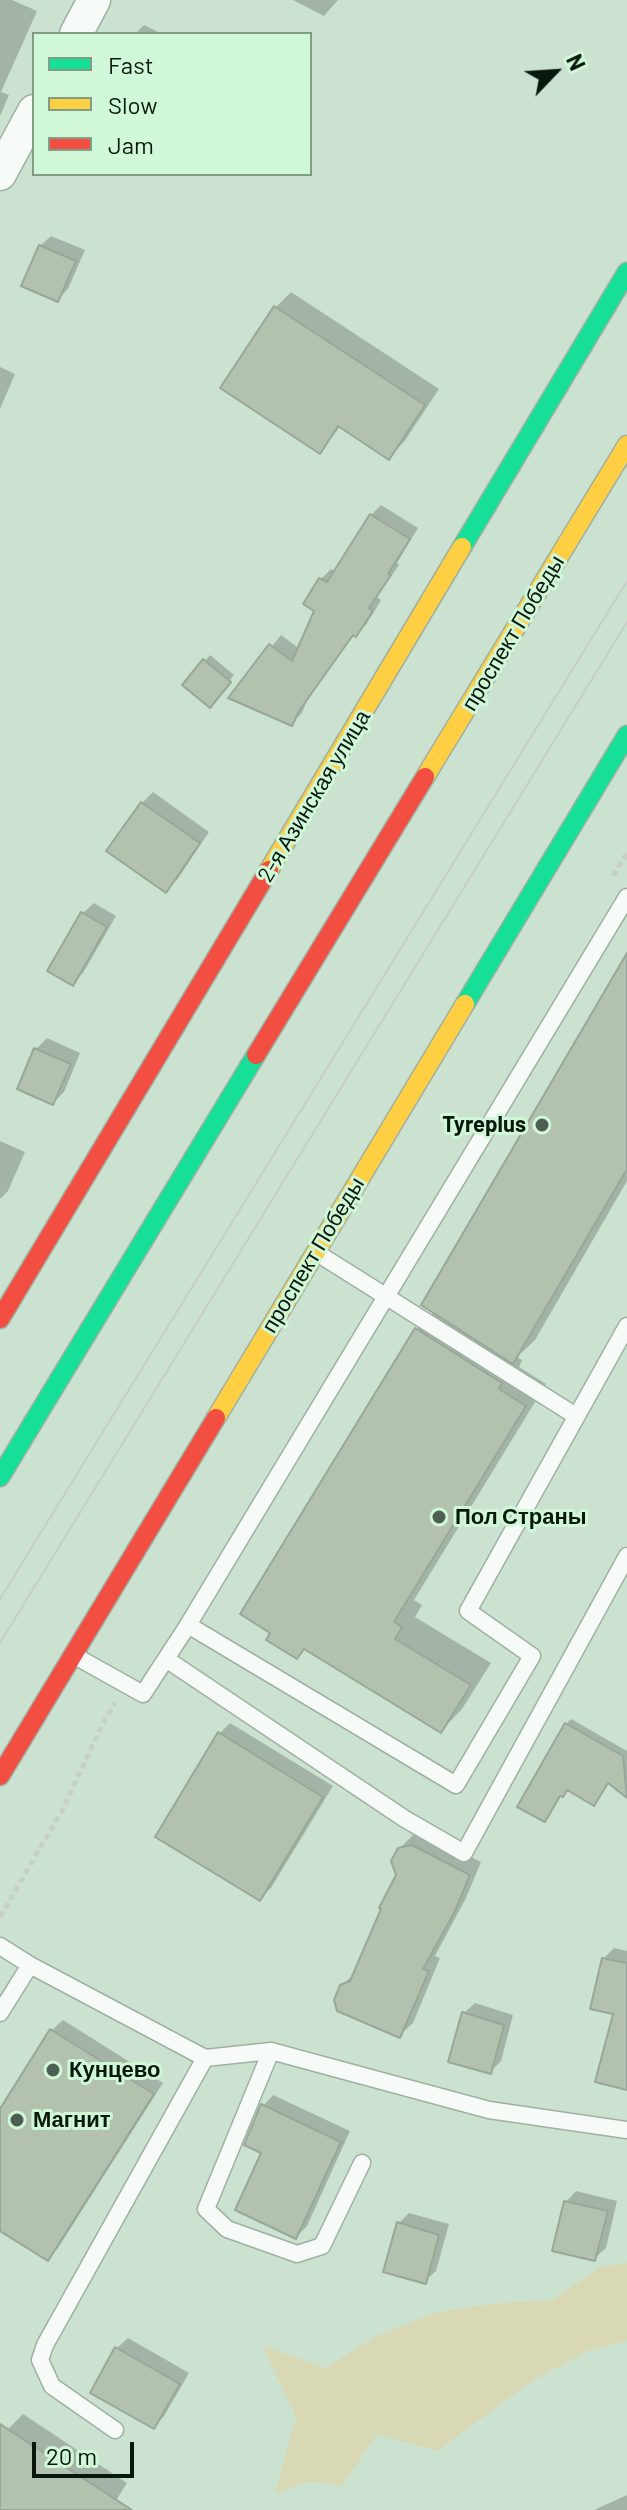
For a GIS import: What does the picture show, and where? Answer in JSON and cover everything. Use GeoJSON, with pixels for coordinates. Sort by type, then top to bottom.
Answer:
{"type":"FeatureCollection","features":[{"type":"Feature","properties":{"kind":"main road","name":"2-я Азинская улица"},"geometry":{"type":"LineString","coordinates":[[0,1319],[627,272]]}},
{"type":"Feature","properties":{"kind":"main road","name":"проспект Победы"},"geometry":{"type":"LineString","coordinates":[[0,1477],[627,445]]}},
{"type":"Feature","properties":{"kind":"main road","name":"проспект Победы"},"geometry":{"type":"LineString","coordinates":[[0,1776],[315,1252],[608,781],[627,735]]}},
{"type":"Feature","properties":{"kind":"street"},"geometry":{"type":"LineString","coordinates":[[77,32],[94,0]]}},
{"type":"Feature","properties":{"kind":"street"},"geometry":{"type":"LineString","coordinates":[[0,174],[32,115]]}},
{"type":"Feature","properties":{"kind":"lane"},"geometry":{"type":"LineString","coordinates":[[73,1655],[143,1694],[188,1625],[627,897]]}},
{"type":"Feature","properties":{"kind":"lane"},"geometry":{"type":"LineString","coordinates":[[315,1252],[576,1416]]}},
{"type":"Feature","properties":{"kind":"lane"},"geometry":{"type":"LineString","coordinates":[[188,1625],[456,1785],[532,1656],[468,1611],[627,1326]]}},
{"type":"Feature","properties":{"kind":"lane"},"geometry":{"type":"LineString","coordinates":[[166,1659],[405,1819],[464,1853],[627,1556]]}},
{"type":"Feature","properties":{"kind":"lane"},"geometry":{"type":"LineString","coordinates":[[0,1946],[205,2058],[271,2051],[489,2110],[627,2130]]}},
{"type":"Feature","properties":{"kind":"lane"},"geometry":{"type":"LineString","coordinates":[[0,2013],[30,1965]]}},
{"type":"Feature","properties":{"kind":"lane"},"geometry":{"type":"LineString","coordinates":[[271,2051],[206,2209],[227,2229],[297,2254],[322,2246],[362,2163]]}},
{"type":"Feature","properties":{"kind":"lane"},"geometry":{"type":"LineString","coordinates":[[115,2430],[52,2386],[40,2360],[45,2345],[205,2058]]}},
{"type":"Feature","properties":{"kind":"green space"},"geometry":{"type":"Polygon","coordinates":[[[627,2263],[627,2341],[588,2351],[534,2380],[437,2451],[377,2434],[342,2486],[308,2481],[275,2494],[296,2417],[262,2345],[325,2368],[375,2337],[434,2313],[491,2304],[552,2300],[601,2267],[627,2263]]]}},
{"type":"Feature","properties":{"kind":"building"},"geometry":{"type":"Polygon","coordinates":[[[39,245],[76,261],[58,302],[21,286],[39,245]]]}},
{"type":"Feature","properties":{"kind":"building"},"geometry":{"type":"Polygon","coordinates":[[[274,306],[425,405],[389,460],[338,426],[320,454],[220,388],[274,306]]]}},
{"type":"Feature","properties":{"kind":"building"},"geometry":{"type":"Polygon","coordinates":[[[370,514],[410,539],[369,608],[373,611],[299,711],[292,726],[228,698],[269,644],[292,661],[314,611],[303,604],[319,578],[327,582],[370,514]]]}},
{"type":"Feature","properties":{"kind":"building"},"geometry":{"type":"Polygon","coordinates":[[[203,659],[231,682],[210,708],[182,685],[203,659]]]}},
{"type":"Feature","properties":{"kind":"building"},"geometry":{"type":"Polygon","coordinates":[[[141,802],[200,843],[166,893],[106,851],[141,802]]]}},
{"type":"Feature","properties":{"kind":"building"},"geometry":{"type":"Polygon","coordinates":[[[81,912],[107,927],[73,986],[47,971],[81,912]]]}},
{"type":"Feature","properties":{"kind":"building"},"geometry":{"type":"Polygon","coordinates":[[[627,953],[627,1169],[513,1364],[421,1305],[627,953]]]}},
{"type":"Feature","properties":{"kind":"building"},"geometry":{"type":"Polygon","coordinates":[[[34,1048],[71,1064],[53,1105],[17,1089],[34,1048]]]}},
{"type":"Feature","properties":{"kind":"building"},"geometry":{"type":"Polygon","coordinates":[[[415,1328],[502,1383],[499,1389],[526,1406],[394,1622],[402,1627],[395,1639],[471,1685],[441,1733],[304,1649],[297,1659],[266,1640],[270,1633],[240,1614],[415,1328]]]}},
{"type":"Feature","properties":{"kind":"building"},"geometry":{"type":"Polygon","coordinates":[[[565,1723],[623,1756],[627,1798],[608,1783],[594,1806],[567,1790],[545,1822],[517,1807],[565,1723]]]}},
{"type":"Feature","properties":{"kind":"building"},"geometry":{"type":"Polygon","coordinates":[[[218,1732],[323,1797],[260,1901],[155,1837],[218,1732]]]}},
{"type":"Feature","properties":{"kind":"building"},"geometry":{"type":"Polygon","coordinates":[[[412,1845],[470,1875],[454,1913],[423,1969],[429,1971],[400,2038],[337,2011],[334,2000],[340,1985],[350,1981],[379,1908],[396,1875],[391,1861],[398,1848],[412,1845]]]}},
{"type":"Feature","properties":{"kind":"building"},"geometry":{"type":"Polygon","coordinates":[[[602,1958],[627,1963],[627,2090],[595,2082],[613,2014],[590,2009],[602,1958]]]}},
{"type":"Feature","properties":{"kind":"building"},"geometry":{"type":"Polygon","coordinates":[[[462,2012],[504,2025],[491,2074],[448,2062],[462,2012]]]}},
{"type":"Feature","properties":{"kind":"building"},"geometry":{"type":"Polygon","coordinates":[[[50,2029],[154,2094],[48,2261],[0,2231],[0,2109],[50,2029]]]}},
{"type":"Feature","properties":{"kind":"building"},"geometry":{"type":"Polygon","coordinates":[[[261,2104],[341,2142],[296,2239],[235,2210],[261,2153],[244,2145],[261,2104]]]}},
{"type":"Feature","properties":{"kind":"building"},"geometry":{"type":"Polygon","coordinates":[[[564,2201],[608,2211],[595,2261],[552,2251],[564,2201]]]}},
{"type":"Feature","properties":{"kind":"building"},"geometry":{"type":"Polygon","coordinates":[[[397,2222],[439,2235],[426,2284],[383,2272],[397,2222]]]}},
{"type":"Feature","properties":{"kind":"building"},"geometry":{"type":"Polygon","coordinates":[[[115,2347],[180,2384],[154,2429],[90,2393],[115,2347]]]}},
{"type":"Feature","properties":{"kind":"building"},"geometry":{"type":"Polygon","coordinates":[[[0,2424],[132,2510],[0,2510],[0,2424]]]}},
{"type":"Feature","properties":{"kind":"tram line"},"geometry":{"type":"LineString","coordinates":[[0,1599],[627,581]]}},
{"type":"Feature","properties":{"kind":"tram line"},"geometry":{"type":"LineString","coordinates":[[0,1643],[627,622]]}},
{"type":"Feature","properties":{"kind":"traffic: fast"},"geometry":{"type":"LineString","coordinates":[[462,547],[627,272]]}},
{"type":"Feature","properties":{"kind":"traffic: fast"},"geometry":{"type":"LineString","coordinates":[[465,1004],[627,735]]}},
{"type":"Feature","properties":{"kind":"traffic: fast"},"geometry":{"type":"LineString","coordinates":[[0,1477],[256,1055]]}},
{"type":"Feature","properties":{"kind":"traffic: slow"},"geometry":{"type":"LineString","coordinates":[[425,777],[627,445]]}},
{"type":"Feature","properties":{"kind":"traffic: slow"},"geometry":{"type":"LineString","coordinates":[[269,870],[462,547]]}},
{"type":"Feature","properties":{"kind":"traffic: slow"},"geometry":{"type":"LineString","coordinates":[[216,1418],[465,1004]]}},
{"type":"Feature","properties":{"kind":"traffic: jam"},"geometry":{"type":"LineString","coordinates":[[256,1055],[425,777]]}},
{"type":"Feature","properties":{"kind":"traffic: jam"},"geometry":{"type":"LineString","coordinates":[[0,1319],[269,870]]}},
{"type":"Feature","properties":{"kind":"traffic: jam"},"geometry":{"type":"LineString","coordinates":[[0,1776],[216,1418]]}},
{"type":"Feature","properties":{"kind":"place","name":"Tyreplus"},"geometry":{"type":"Point","coordinates":[542,1125]}},
{"type":"Feature","properties":{"kind":"place","name":"Пол Страны"},"geometry":{"type":"Point","coordinates":[439,1517]}},
{"type":"Feature","properties":{"kind":"place","name":"Кунцево"},"geometry":{"type":"Point","coordinates":[53,2070]}},
{"type":"Feature","properties":{"kind":"place","name":"Магнит"},"geometry":{"type":"Point","coordinates":[17,2120]}}]}
